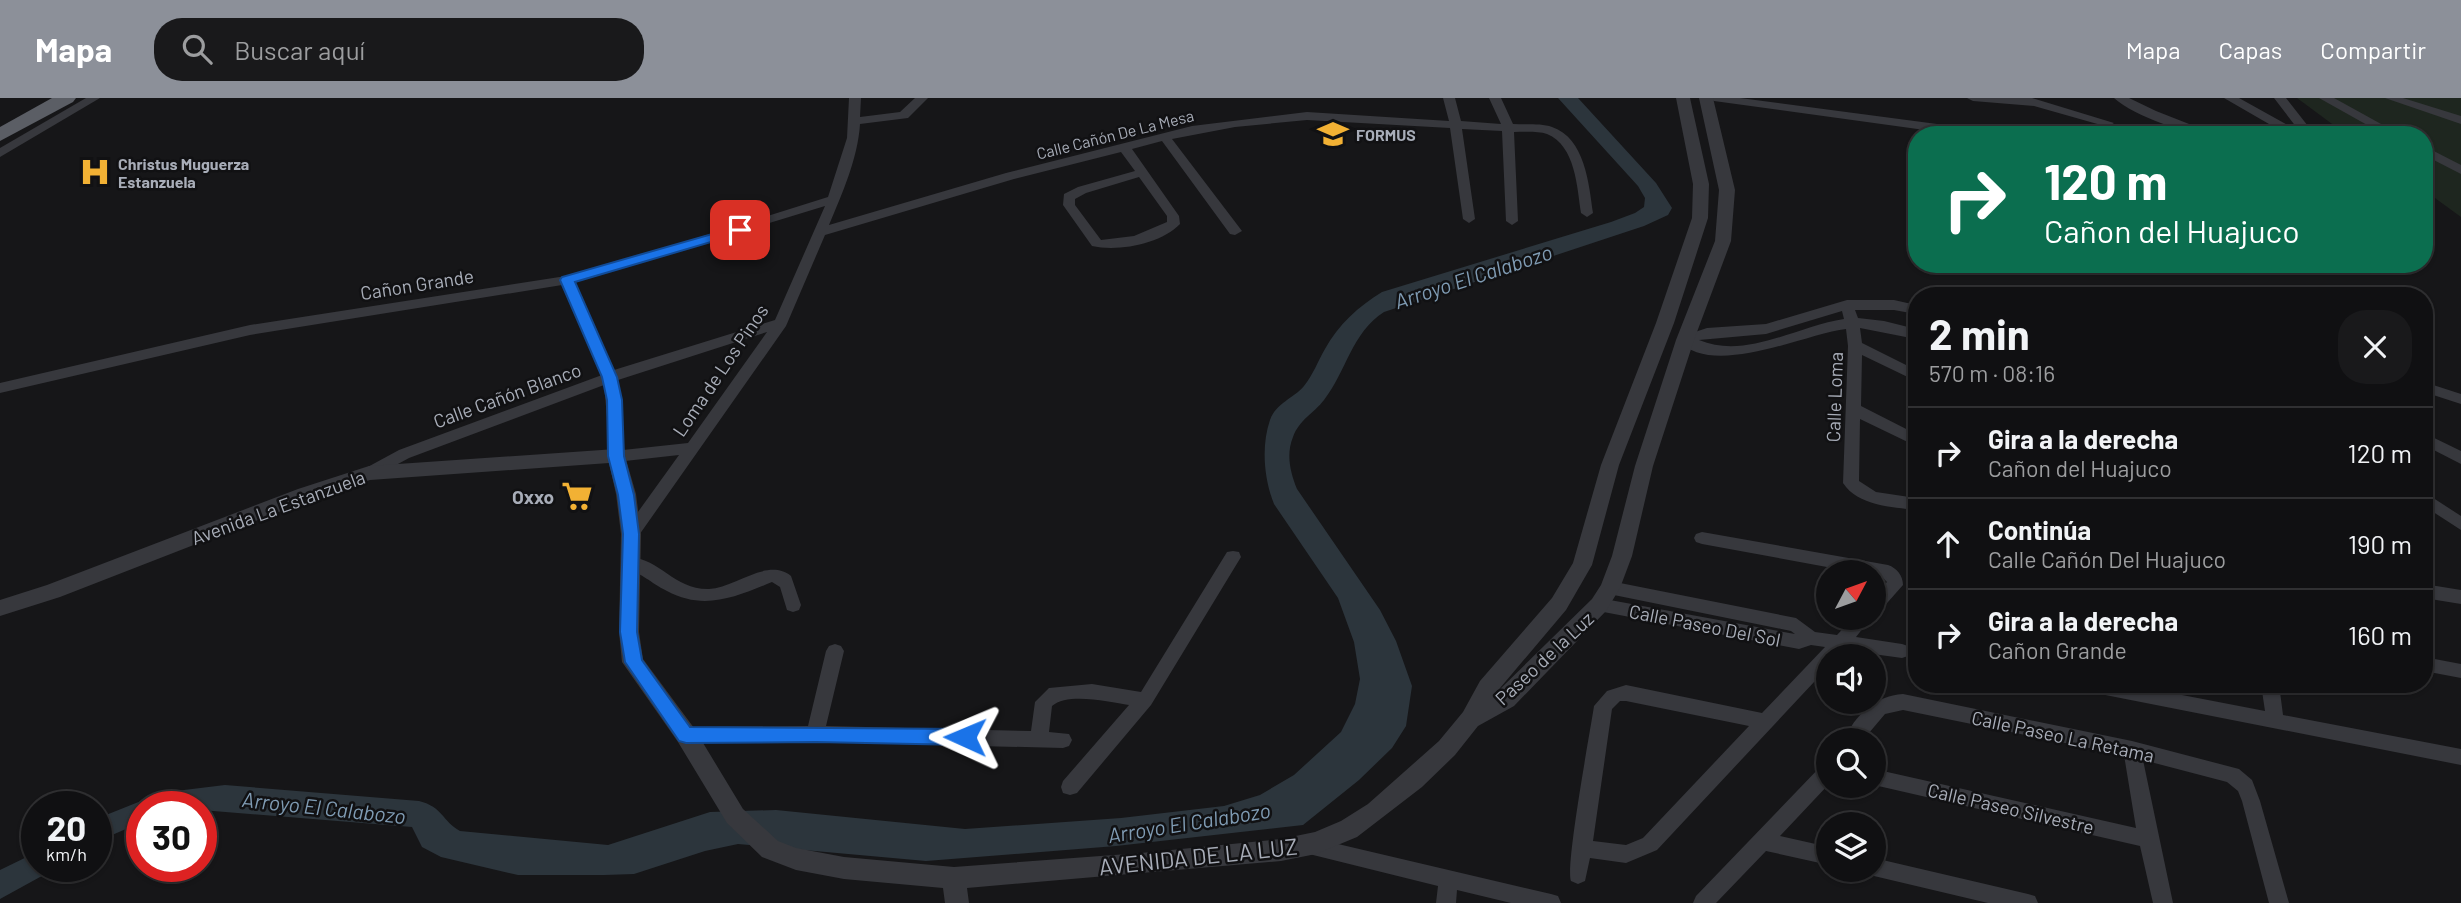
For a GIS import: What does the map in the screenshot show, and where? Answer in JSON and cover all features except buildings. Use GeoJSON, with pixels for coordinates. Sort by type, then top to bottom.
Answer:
{"type":"FeatureCollection","features":[{"type":"Feature","properties":{"kind":"highway"},"geometry":{"type":"LineString","coordinates":[[2,130],[39,98]]}},
{"type":"Feature","properties":{"kind":"highway"},"geometry":{"type":"LineString","coordinates":[[2,130],[66,98]]}},
{"type":"Feature","properties":{"kind":"street"},"geometry":{"type":"LineString","coordinates":[[2,130],[94,98]]}},
{"type":"Feature","properties":{"kind":"street","name":"Loma de Los Pinos"},"geometry":{"type":"LineString","coordinates":[[631,534],[781,323],[821,232],[848,159],[855,118],[855,98]]}},
{"type":"Feature","properties":{"kind":"street"},"geometry":{"type":"LineString","coordinates":[[855,118],[904,114],[908,104],[922,98]]}},
{"type":"Feature","properties":{"kind":"street"},"geometry":{"type":"LineString","coordinates":[[1449,98],[1456,126],[1469,219]]}},
{"type":"Feature","properties":{"kind":"street"},"geometry":{"type":"LineString","coordinates":[[1495,98],[1508,126],[1512,221]]}},
{"type":"Feature","properties":{"kind":"street","name":"Paseo de la Luz"},"geometry":{"type":"LineString","coordinates":[[1471,719],[1488,687],[1559,604],[1582,565],[1589,547],[1599,498],[1700,218],[1700,184],[1683,98]]}},
{"type":"Feature","properties":{"kind":"street","name":"Paseo de la Luz"},"geometry":{"type":"LineString","coordinates":[[1471,719],[1506,699],[1600,605],[1611,588],[1622,556],[1644,466],[1685,340],[1723,241],[1727,207],[1723,170],[1706,98]]}},
{"type":"Feature","properties":{"kind":"street"},"geometry":{"type":"LineString","coordinates":[[1714,98],[1923,126]]}},
{"type":"Feature","properties":{"kind":"street"},"geometry":{"type":"LineString","coordinates":[[1973,98],[2038,104]]}},
{"type":"Feature","properties":{"kind":"street"},"geometry":{"type":"LineString","coordinates":[[2019,98],[2108,123]]}},
{"type":"Feature","properties":{"kind":"street"},"geometry":{"type":"LineString","coordinates":[[2120,98],[2152,114],[2186,126]]}},
{"type":"Feature","properties":{"kind":"street"},"geometry":{"type":"LineString","coordinates":[[2230,98],[2281,126]]}},
{"type":"Feature","properties":{"kind":"street"},"geometry":{"type":"LineString","coordinates":[[2280,98],[2302,126]]}},
{"type":"Feature","properties":{"kind":"street"},"geometry":{"type":"LineString","coordinates":[[2325,98],[2378,126]]}},
{"type":"Feature","properties":{"kind":"street"},"geometry":{"type":"LineString","coordinates":[[2391,98],[2445,115]]}},
{"type":"Feature","properties":{"kind":"street"},"geometry":{"type":"LineString","coordinates":[[2411,98],[2461,122]]}},
{"type":"Feature","properties":{"kind":"street","name":"Calle Cañón De La Mesa"},"geometry":{"type":"LineString","coordinates":[[821,232],[1010,176],[1165,137],[1235,123],[1307,116],[1549,130],[1560,137],[1577,160],[1587,213]]}},
{"type":"Feature","properties":{"kind":"street"},"geometry":{"type":"LineString","coordinates":[[1165,137],[1235,230]]}},
{"type":"Feature","properties":{"kind":"street"},"geometry":{"type":"LineString","coordinates":[[1124,147],[1173,216],[1174,224],[1161,232],[1118,244],[1097,243],[1069,205],[1068,197],[1141,173]]}},
{"type":"Feature","properties":{"kind":"street"},"geometry":{"type":"LineString","coordinates":[[2433,155],[2461,170]]}},
{"type":"Feature","properties":{"kind":"street"},"geometry":{"type":"LineString","coordinates":[[1696,167],[1723,170]]}},
{"type":"Feature","properties":{"kind":"street","name":"Cañon Grande"},"geometry":{"type":"LineString","coordinates":[[0,388],[250,330],[567,280],[834,199]]}},
{"type":"Feature","properties":{"kind":"street"},"geometry":{"type":"LineString","coordinates":[[1684,268],[1688,284],[1675,331],[1702,349],[1775,345],[1817,330],[1852,323],[1877,324],[1908,332]]}},
{"type":"Feature","properties":{"kind":"street"},"geometry":{"type":"LineString","coordinates":[[567,280],[610,377],[614,400],[616,456]]}},
{"type":"Feature","properties":{"kind":"street"},"geometry":{"type":"LineString","coordinates":[[1622,435],[1646,404],[1667,353],[1685,340],[1698,335],[1766,329],[1846,306],[1895,305],[1908,307]]}},
{"type":"Feature","properties":{"kind":"street","name":"Calle Loma"},"geometry":{"type":"LineString","coordinates":[[1846,306],[1852,323],[1855,346],[1849,476],[1856,489],[1874,497],[1908,503]]}},
{"type":"Feature","properties":{"kind":"street","name":"Calle Cañón Blanco"},"geometry":{"type":"LineString","coordinates":[[369,473],[404,454],[610,377],[781,323]]}},
{"type":"Feature","properties":{"kind":"street"},"geometry":{"type":"LineString","coordinates":[[1766,329],[1775,345]]}},
{"type":"Feature","properties":{"kind":"street"},"geometry":{"type":"LineString","coordinates":[[1721,350],[1722,332]]}},
{"type":"Feature","properties":{"kind":"street"},"geometry":{"type":"LineString","coordinates":[[1855,346],[1908,372]]}},
{"type":"Feature","properties":{"kind":"street"},"geometry":{"type":"LineString","coordinates":[[2433,390],[2461,399]]}},
{"type":"Feature","properties":{"kind":"street"},"geometry":{"type":"LineString","coordinates":[[2433,397],[2461,405]]}},
{"type":"Feature","properties":{"kind":"street"},"geometry":{"type":"LineString","coordinates":[[1854,409],[1908,437]]}},
{"type":"Feature","properties":{"kind":"street"},"geometry":{"type":"LineString","coordinates":[[2433,443],[2461,458]]}},
{"type":"Feature","properties":{"kind":"street","name":"Avenida La Estanzuela"},"geometry":{"type":"LineString","coordinates":[[0,608],[53,591],[305,494],[369,473],[616,456],[692,448]]}},
{"type":"Feature","properties":{"kind":"street","name":"AVENIDA DE LA LUZ"},"geometry":{"type":"LineString","coordinates":[[616,456],[626,495],[631,534],[629,632],[634,662],[686,735],[735,816],[769,849],[817,863],[954,878],[1141,864],[1304,845],[1349,829],[1376,811],[1415,780],[1471,719]]}},
{"type":"Feature","properties":{"kind":"street"},"geometry":{"type":"LineString","coordinates":[[2433,504],[2461,524]]}},
{"type":"Feature","properties":{"kind":"street"},"geometry":{"type":"LineString","coordinates":[[1702,538],[1822,560]]}},
{"type":"Feature","properties":{"kind":"street"},"geometry":{"type":"LineString","coordinates":[[1070,787],[1145,700],[1233,557]]}},
{"type":"Feature","properties":{"kind":"street"},"geometry":{"type":"LineString","coordinates":[[630,563],[639,563],[658,578],[681,590],[706,597],[723,594],[771,575],[780,575],[785,579],[793,605]]}},
{"type":"Feature","properties":{"kind":"street"},"geometry":{"type":"LineString","coordinates":[[1886,572],[1895,580],[1895,585],[1886,594]]}},
{"type":"Feature","properties":{"kind":"street","name":"Calle Paseo Del Sol"},"geometry":{"type":"LineString","coordinates":[[1611,588],[1647,605],[1799,642],[1811,638],[1902,651]]}},
{"type":"Feature","properties":{"kind":"street"},"geometry":{"type":"LineString","coordinates":[[2433,591],[2461,597]]}},
{"type":"Feature","properties":{"kind":"street","name":"Calle Paseo Del Sol"},"geometry":{"type":"LineString","coordinates":[[1600,605],[1647,605]]}},
{"type":"Feature","properties":{"kind":"street"},"geometry":{"type":"LineString","coordinates":[[1581,848],[1626,854],[1643,849],[1767,722],[1852,630]]}},
{"type":"Feature","properties":{"kind":"street"},"geometry":{"type":"LineString","coordinates":[[816,734],[835,651]]}},
{"type":"Feature","properties":{"kind":"street"},"geometry":{"type":"LineString","coordinates":[[2433,666],[2461,671]]}},
{"type":"Feature","properties":{"kind":"street"},"geometry":{"type":"LineString","coordinates":[[1040,738],[1044,702],[1055,693],[1092,692],[1145,700]]}},
{"type":"Feature","properties":{"kind":"street"},"geometry":{"type":"LineString","coordinates":[[1577,875],[1603,706],[1609,698],[1626,693],[1767,722]]}},
{"type":"Feature","properties":{"kind":"street"},"geometry":{"type":"LineString","coordinates":[[2130,693],[2461,757]]}},
{"type":"Feature","properties":{"kind":"street"},"geometry":{"type":"LineString","coordinates":[[2271,693],[2275,722]]}},
{"type":"Feature","properties":{"kind":"street","name":"Calle Paseo La Retama"},"geometry":{"type":"LineString","coordinates":[[1863,728],[1883,704],[1903,702],[2132,749],[2217,770],[2240,779],[2251,801],[2279,903]]}},
{"type":"Feature","properties":{"kind":"street"},"geometry":{"type":"LineString","coordinates":[[686,735],[816,734],[1063,740]]}},
{"type":"Feature","properties":{"kind":"street"},"geometry":{"type":"LineString","coordinates":[[2132,749],[2163,903]]}},
{"type":"Feature","properties":{"kind":"street","name":"Calle Paseo Silvestre"},"geometry":{"type":"LineString","coordinates":[[1886,780],[2148,839]]}},
{"type":"Feature","properties":{"kind":"street"},"geometry":{"type":"LineString","coordinates":[[1703,903],[1816,785]]}},
{"type":"Feature","properties":{"kind":"street"},"geometry":{"type":"LineString","coordinates":[[1763,841],[1816,853]]}},
{"type":"Feature","properties":{"kind":"street"},"geometry":{"type":"LineString","coordinates":[[1304,845],[1551,903]]}},
{"type":"Feature","properties":{"kind":"street"},"geometry":{"type":"LineString","coordinates":[[1886,870],[2028,903]]}},
{"type":"Feature","properties":{"kind":"street"},"geometry":{"type":"LineString","coordinates":[[954,878],[957,903]]}},
{"type":"Feature","properties":{"kind":"street"},"geometry":{"type":"LineString","coordinates":[[1446,903],[1449,879]]}},
{"type":"Feature","properties":{"kind":"shaded area"},"geometry":{"type":"Polygon","coordinates":[[[2297,98],[2461,98],[2461,217],[2433,197],[2433,126],[2335,126],[2297,98]]]}},
{"type":"Feature","properties":{"kind":"water","name":"Arroyo El Calabozo"},"geometry":{"type":"Polygon","coordinates":[[[1558,98],[1578,98],[1656,183],[1672,208],[1668,215],[1644,226],[1384,312],[1364,330],[1332,389],[1296,431],[1289,456],[1297,489],[1380,610],[1396,641],[1412,686],[1406,726],[1392,748],[1359,780],[1303,825],[1116,846],[926,861],[738,844],[705,851],[634,874],[518,875],[441,857],[422,847],[412,827],[217,811],[217,791],[180,791],[225,785],[419,801],[438,810],[460,831],[608,845],[710,812],[776,810],[965,829],[1121,818],[1224,806],[1260,795],[1294,775],[1341,732],[1355,704],[1360,679],[1354,642],[1338,598],[1274,504],[1266,473],[1265,451],[1267,430],[1276,409],[1304,386],[1330,340],[1343,324],[1365,303],[1382,292],[1635,213],[1644,207],[1645,198],[1638,186],[1558,98]]]}},
{"type":"Feature","properties":{"kind":"water"},"geometry":{"type":"Polygon","coordinates":[[[126,807],[126,829],[112,835],[112,813],[126,807]]]}},
{"type":"Feature","properties":{"kind":"water"},"geometry":{"type":"Polygon","coordinates":[[[21,860],[21,882],[31,882],[0,899],[0,870],[21,860]]]}},
{"type":"Feature","properties":{"kind":"place","name":"FORMUS"},"geometry":{"type":"Point","coordinates":[1333,134]}},
{"type":"Feature","properties":{"kind":"place","name":"Christus Muguerza Estanzuela"},"geometry":{"type":"Point","coordinates":[95,172]}},
{"type":"Feature","properties":{"kind":"place","name":"Oxxo"},"geometry":{"type":"Point","coordinates":[577,496]}},
{"type":"Feature","properties":{"kind":"route"},"geometry":{"type":"LineString","coordinates":[[740,230],[567,280],[610,377],[614,400],[616,456],[626,495],[631,534],[629,632],[634,662],[644,680],[686,735],[965,737]]}}]}
